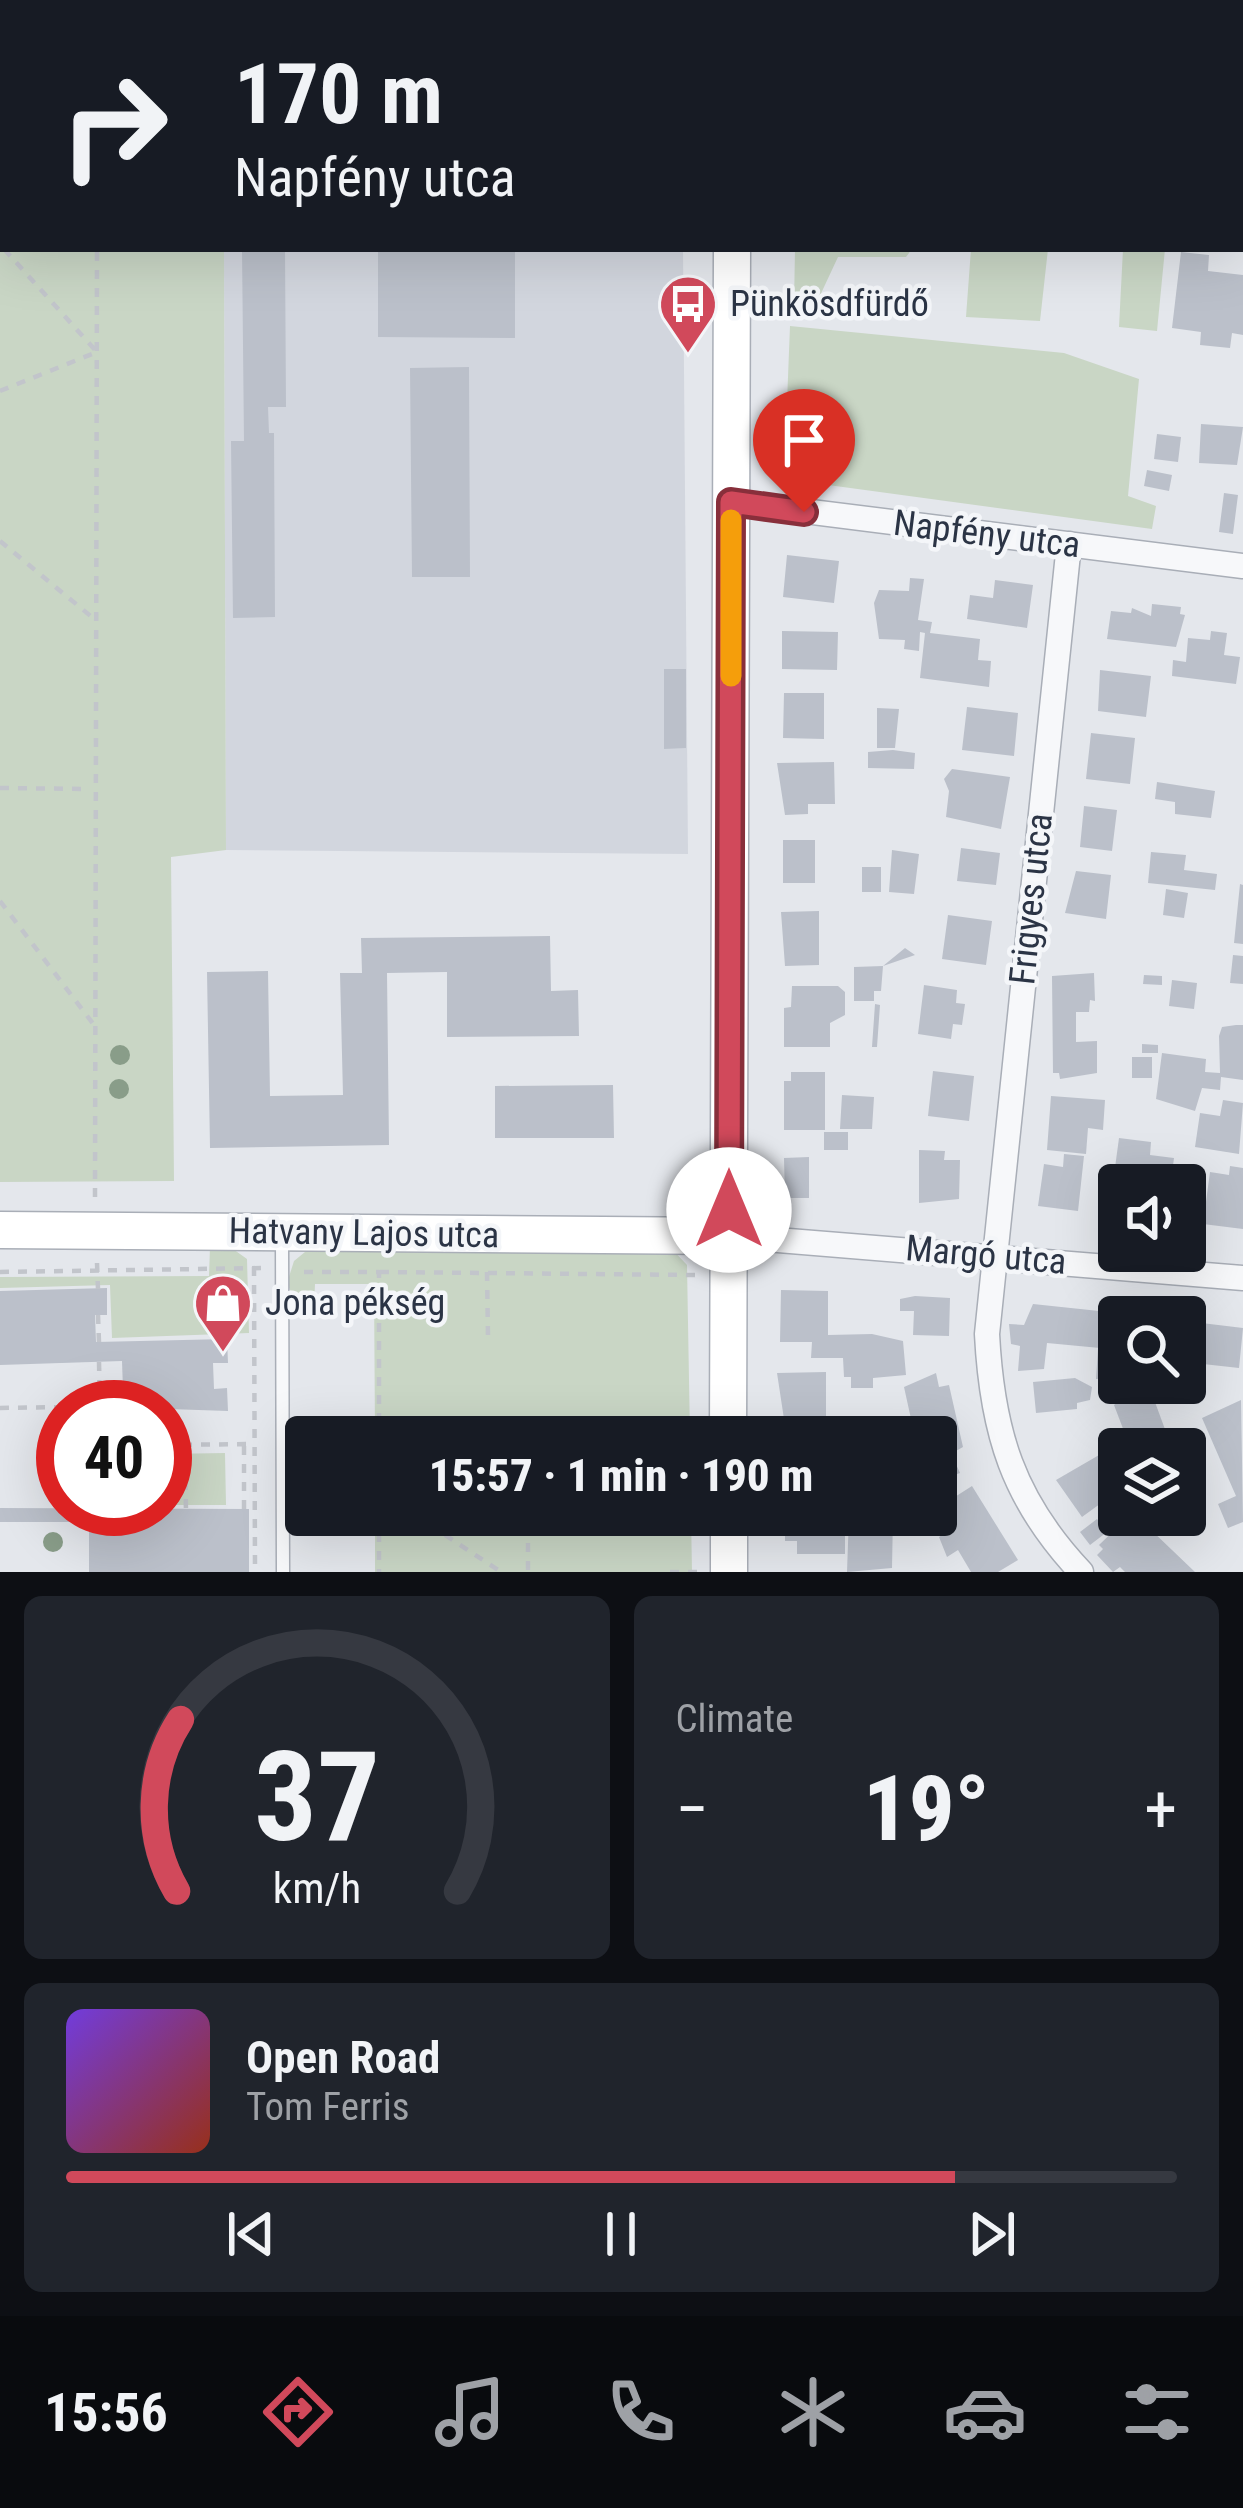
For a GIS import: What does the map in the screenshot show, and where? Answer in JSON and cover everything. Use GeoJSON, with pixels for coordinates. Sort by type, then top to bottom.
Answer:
{"type":"FeatureCollection","features":[{"type":"Feature","properties":{"kind":"street"},"geometry":{"type":"LineString","coordinates":[[728,1416],[723,876],[733,252]]}},
{"type":"Feature","properties":{"kind":"street","name":"Napfény utca"},"geometry":{"type":"LineString","coordinates":[[731,502],[1243,566]]}},
{"type":"Feature","properties":{"kind":"street","name":"Frigyes utca"},"geometry":{"type":"LineString","coordinates":[[1069,544],[987,1334],[990,1388],[1000,1432],[1026,1505],[1081,1572]]}},
{"type":"Feature","properties":{"kind":"street","name":"Hatvany Lajos utca"},"geometry":{"type":"LineString","coordinates":[[0,1230],[728,1236]]}},
{"type":"Feature","properties":{"kind":"street","name":"Margó utca"},"geometry":{"type":"LineString","coordinates":[[728,1236],[1243,1278]]}},
{"type":"Feature","properties":{"kind":"street"},"geometry":{"type":"LineString","coordinates":[[728,1536],[729,1572]]}},
{"type":"Feature","properties":{"kind":"lane"},"geometry":{"type":"LineString","coordinates":[[282,1232],[283,1572]]}},
{"type":"Feature","properties":{"kind":"path"},"geometry":{"type":"LineString","coordinates":[[7,252],[97,352]]}},
{"type":"Feature","properties":{"kind":"path"},"geometry":{"type":"LineString","coordinates":[[95,1204],[92,617],[98,252]]}},
{"type":"Feature","properties":{"kind":"path"},"geometry":{"type":"LineString","coordinates":[[0,392],[97,352]]}},
{"type":"Feature","properties":{"kind":"path"},"geometry":{"type":"LineString","coordinates":[[0,541],[92,617]]}},
{"type":"Feature","properties":{"kind":"path"},"geometry":{"type":"LineString","coordinates":[[0,788],[93,788]]}},
{"type":"Feature","properties":{"kind":"path"},"geometry":{"type":"LineString","coordinates":[[0,901],[94,1025]]}},
{"type":"Feature","properties":{"kind":"path"},"geometry":{"type":"LineString","coordinates":[[249,1512],[256,1444],[254,1267]]}},
{"type":"Feature","properties":{"kind":"path"},"geometry":{"type":"LineString","coordinates":[[0,1273],[254,1267],[379,1272],[695,1271]]}},
{"type":"Feature","properties":{"kind":"path"},"geometry":{"type":"LineString","coordinates":[[97,1272],[98,1289]]}},
{"type":"Feature","properties":{"kind":"path"},"geometry":{"type":"LineString","coordinates":[[379,1272],[379,1416]]}},
{"type":"Feature","properties":{"kind":"path"},"geometry":{"type":"LineString","coordinates":[[487,1272],[488,1337]]}},
{"type":"Feature","properties":{"kind":"path"},"geometry":{"type":"LineString","coordinates":[[98,1315],[99,1342]]}},
{"type":"Feature","properties":{"kind":"path"},"geometry":{"type":"LineString","coordinates":[[99,1362],[99,1380]]}},
{"type":"Feature","properties":{"kind":"path"},"geometry":{"type":"LineString","coordinates":[[0,1408],[36,1407]]}},
{"type":"Feature","properties":{"kind":"path"},"geometry":{"type":"LineString","coordinates":[[244,1444],[255,1572]]}},
{"type":"Feature","properties":{"kind":"path"},"geometry":{"type":"LineString","coordinates":[[192,1445],[283,1444]]}},
{"type":"Feature","properties":{"kind":"path"},"geometry":{"type":"LineString","coordinates":[[379,1536],[379,1572]]}},
{"type":"Feature","properties":{"kind":"path"},"geometry":{"type":"LineString","coordinates":[[447,1536],[500,1572]]}},
{"type":"Feature","properties":{"kind":"path"},"geometry":{"type":"LineString","coordinates":[[528,1543],[528,1572]]}},
{"type":"Feature","properties":{"kind":"path"},"geometry":{"type":"LineString","coordinates":[[670,1572],[699,1572]]}},
{"type":"Feature","properties":{"kind":"shaded area"},"geometry":{"type":"Polygon","coordinates":[[[224,252],[683,252],[688,854],[226,850],[224,252]]]}},
{"type":"Feature","properties":{"kind":"green space"},"geometry":{"type":"Polygon","coordinates":[[[0,252],[224,252],[226,850],[171,857],[174,1181],[0,1182],[0,252]]]}},
{"type":"Feature","properties":{"kind":"green space"},"geometry":{"type":"Polygon","coordinates":[[[795,252],[910,252],[906,257],[838,257],[817,302],[794,305],[795,252]]]}},
{"type":"Feature","properties":{"kind":"green space"},"geometry":{"type":"Polygon","coordinates":[[[971,252],[1048,252],[1040,321],[966,317],[971,252]]]}},
{"type":"Feature","properties":{"kind":"green space"},"geometry":{"type":"Polygon","coordinates":[[[1123,252],[1165,252],[1157,331],[1119,327],[1123,252]]]}},
{"type":"Feature","properties":{"kind":"green space"},"geometry":{"type":"Polygon","coordinates":[[[790,326],[1064,353],[1139,379],[1128,496],[1156,506],[1152,529],[784,479],[790,326]]]}},
{"type":"Feature","properties":{"kind":"green space"},"geometry":{"type":"Polygon","coordinates":[[[316,1243],[669,1246],[687,1265],[690,1416],[375,1416],[374,1284],[315,1284],[314,1305],[297,1305],[287,1283],[294,1261],[316,1243]]]}},
{"type":"Feature","properties":{"kind":"green space"},"geometry":{"type":"Polygon","coordinates":[[[210,1247],[233,1249],[247,1259],[249,1333],[112,1338],[110,1285],[0,1288],[0,1277],[209,1276],[210,1247]]]}},
{"type":"Feature","properties":{"kind":"green space"},"geometry":{"type":"Polygon","coordinates":[[[225,1453],[226,1505],[192,1505],[192,1454],[225,1453]]]}},
{"type":"Feature","properties":{"kind":"green space"},"geometry":{"type":"Polygon","coordinates":[[[375,1536],[691,1536],[692,1572],[375,1572],[375,1536]]]}},
{"type":"Feature","properties":{"kind":"building"},"geometry":{"type":"Polygon","coordinates":[[[242,252],[285,252],[286,407],[268,407],[269,433],[274,433],[275,617],[233,618],[231,441],[244,441],[242,252]]]}},
{"type":"Feature","properties":{"kind":"building"},"geometry":{"type":"Polygon","coordinates":[[[378,252],[515,252],[515,338],[378,337],[378,252]]]}},
{"type":"Feature","properties":{"kind":"building"},"geometry":{"type":"Polygon","coordinates":[[[1181,252],[1209,255],[1208,271],[1243,275],[1243,335],[1232,333],[1230,348],[1200,345],[1201,332],[1172,328],[1181,252]]]}},
{"type":"Feature","properties":{"kind":"building"},"geometry":{"type":"Polygon","coordinates":[[[469,367],[470,577],[412,577],[410,368],[469,367]]]}},
{"type":"Feature","properties":{"kind":"building"},"geometry":{"type":"Polygon","coordinates":[[[1201,424],[1243,427],[1237,465],[1199,463],[1201,424]]]}},
{"type":"Feature","properties":{"kind":"building"},"geometry":{"type":"Polygon","coordinates":[[[1157,434],[1181,437],[1178,462],[1154,459],[1157,434]]]}},
{"type":"Feature","properties":{"kind":"building"},"geometry":{"type":"Polygon","coordinates":[[[1147,470],[1172,475],[1169,491],[1144,486],[1147,470]]]}},
{"type":"Feature","properties":{"kind":"building"},"geometry":{"type":"Polygon","coordinates":[[[1224,493],[1238,495],[1233,534],[1219,532],[1224,493]]]}},
{"type":"Feature","properties":{"kind":"building"},"geometry":{"type":"Polygon","coordinates":[[[787,555],[839,561],[834,603],[783,597],[787,555]]]}},
{"type":"Feature","properties":{"kind":"building"},"geometry":{"type":"Polygon","coordinates":[[[910,578],[924,579],[918,620],[932,622],[930,633],[980,639],[978,660],[991,661],[989,687],[920,678],[925,633],[920,632],[919,651],[904,649],[905,640],[879,639],[874,603],[879,590],[909,591],[910,578]]]}},
{"type":"Feature","properties":{"kind":"building"},"geometry":{"type":"Polygon","coordinates":[[[995,580],[1033,585],[1027,628],[967,619],[970,595],[993,598],[995,580]]]}},
{"type":"Feature","properties":{"kind":"building"},"geometry":{"type":"Polygon","coordinates":[[[1152,604],[1181,607],[1180,614],[1185,615],[1176,647],[1107,639],[1111,611],[1131,613],[1132,608],[1151,616],[1152,604]]]}},
{"type":"Feature","properties":{"kind":"building"},"geometry":{"type":"Polygon","coordinates":[[[782,631],[838,632],[837,670],[782,669],[782,631]]]}},
{"type":"Feature","properties":{"kind":"building"},"geometry":{"type":"Polygon","coordinates":[[[1211,631],[1227,633],[1224,655],[1240,657],[1236,684],[1172,676],[1173,660],[1186,662],[1188,638],[1210,640],[1211,631]]]}},
{"type":"Feature","properties":{"kind":"building"},"geometry":{"type":"Polygon","coordinates":[[[664,669],[686,669],[686,748],[664,749],[664,669]]]}},
{"type":"Feature","properties":{"kind":"building"},"geometry":{"type":"Polygon","coordinates":[[[1100,670],[1151,676],[1146,717],[1098,711],[1100,670]]]}},
{"type":"Feature","properties":{"kind":"building"},"geometry":{"type":"Polygon","coordinates":[[[784,693],[824,693],[824,739],[783,738],[784,693]]]}},
{"type":"Feature","properties":{"kind":"building"},"geometry":{"type":"Polygon","coordinates":[[[967,707],[1018,713],[1014,756],[962,750],[967,707]]]}},
{"type":"Feature","properties":{"kind":"building"},"geometry":{"type":"Polygon","coordinates":[[[877,708],[899,709],[895,748],[877,748],[877,708]]]}},
{"type":"Feature","properties":{"kind":"building"},"geometry":{"type":"Polygon","coordinates":[[[1091,733],[1135,738],[1130,784],[1086,779],[1091,733]]]}},
{"type":"Feature","properties":{"kind":"building"},"geometry":{"type":"Polygon","coordinates":[[[868,752],[915,753],[914,769],[868,768],[868,752]]]}},
{"type":"Feature","properties":{"kind":"building"},"geometry":{"type":"Polygon","coordinates":[[[834,762],[835,804],[808,804],[808,814],[785,815],[777,763],[834,762]]]}},
{"type":"Feature","properties":{"kind":"building"},"geometry":{"type":"Polygon","coordinates":[[[952,769],[1010,777],[1001,829],[946,817],[949,791],[944,779],[952,769]]]}},
{"type":"Feature","properties":{"kind":"building"},"geometry":{"type":"Polygon","coordinates":[[[1157,782],[1215,791],[1211,818],[1175,814],[1175,802],[1155,799],[1157,782]]]}},
{"type":"Feature","properties":{"kind":"building"},"geometry":{"type":"Polygon","coordinates":[[[1084,806],[1117,810],[1112,851],[1080,847],[1084,806]]]}},
{"type":"Feature","properties":{"kind":"building"},"geometry":{"type":"Polygon","coordinates":[[[783,840],[815,840],[815,883],[783,883],[783,840]]]}},
{"type":"Feature","properties":{"kind":"building"},"geometry":{"type":"Polygon","coordinates":[[[961,848],[1000,853],[996,885],[957,881],[961,848]]]}},
{"type":"Feature","properties":{"kind":"building"},"geometry":{"type":"Polygon","coordinates":[[[892,850],[919,854],[914,894],[889,892],[892,850]]]}},
{"type":"Feature","properties":{"kind":"building"},"geometry":{"type":"Polygon","coordinates":[[[1151,852],[1186,855],[1184,870],[1217,874],[1215,890],[1148,883],[1151,852]]]}},
{"type":"Feature","properties":{"kind":"building"},"geometry":{"type":"Polygon","coordinates":[[[862,867],[881,867],[881,892],[862,892],[862,867]]]}},
{"type":"Feature","properties":{"kind":"building"},"geometry":{"type":"Polygon","coordinates":[[[1076,871],[1111,875],[1106,919],[1065,913],[1076,871]]]}},
{"type":"Feature","properties":{"kind":"building"},"geometry":{"type":"Polygon","coordinates":[[[1243,885],[1243,944],[1234,943],[1243,885]]]}},
{"type":"Feature","properties":{"kind":"building"},"geometry":{"type":"Polygon","coordinates":[[[1166,889],[1188,893],[1184,918],[1163,915],[1166,889]]]}},
{"type":"Feature","properties":{"kind":"building"},"geometry":{"type":"Polygon","coordinates":[[[819,911],[819,965],[785,966],[781,912],[819,911]]]}},
{"type":"Feature","properties":{"kind":"building"},"geometry":{"type":"Polygon","coordinates":[[[948,915],[992,921],[986,965],[942,959],[948,915]]]}},
{"type":"Feature","properties":{"kind":"building"},"geometry":{"type":"Polygon","coordinates":[[[550,936],[551,991],[578,990],[579,1036],[447,1037],[447,972],[387,973],[389,1145],[210,1148],[207,972],[268,971],[270,1096],[343,1095],[340,973],[362,973],[361,938],[550,936]]]}},
{"type":"Feature","properties":{"kind":"building"},"geometry":{"type":"Polygon","coordinates":[[[905,948],[915,955],[883,966],[905,948]]]}},
{"type":"Feature","properties":{"kind":"building"},"geometry":{"type":"Polygon","coordinates":[[[1233,955],[1243,956],[1243,984],[1230,983],[1233,955]]]}},
{"type":"Feature","properties":{"kind":"building"},"geometry":{"type":"Polygon","coordinates":[[[883,966],[881,991],[874,991],[874,1001],[854,1001],[854,967],[883,966]]]}},
{"type":"Feature","properties":{"kind":"building"},"geometry":{"type":"Polygon","coordinates":[[[1094,973],[1095,1001],[1090,1000],[1089,1012],[1076,1012],[1076,1042],[1097,1041],[1097,1073],[1060,1079],[1059,1073],[1053,1073],[1052,976],[1094,973]]]}},
{"type":"Feature","properties":{"kind":"building"},"geometry":{"type":"Polygon","coordinates":[[[1144,975],[1162,976],[1162,985],[1143,984],[1144,975]]]}},
{"type":"Feature","properties":{"kind":"building"},"geometry":{"type":"Polygon","coordinates":[[[1172,980],[1197,983],[1194,1009],[1169,1006],[1172,980]]]}},
{"type":"Feature","properties":{"kind":"building"},"geometry":{"type":"Polygon","coordinates":[[[924,985],[957,990],[956,1003],[965,1004],[962,1025],[953,1024],[951,1039],[918,1034],[924,985]]]}},
{"type":"Feature","properties":{"kind":"building"},"geometry":{"type":"Polygon","coordinates":[[[792,986],[838,986],[845,992],[845,1015],[830,1023],[830,1047],[784,1047],[784,1008],[791,1007],[792,986]]]}},
{"type":"Feature","properties":{"kind":"building"},"geometry":{"type":"Polygon","coordinates":[[[875,1004],[880,1005],[877,1047],[872,1047],[875,1004]]]}},
{"type":"Feature","properties":{"kind":"building"},"geometry":{"type":"Polygon","coordinates":[[[1243,1025],[1243,1080],[1221,1077],[1220,1090],[1202,1088],[1195,1111],[1156,1099],[1162,1053],[1206,1059],[1205,1072],[1220,1073],[1222,1027],[1243,1025]]]}},
{"type":"Feature","properties":{"kind":"building"},"geometry":{"type":"Polygon","coordinates":[[[1142,1044],[1158,1045],[1158,1053],[1142,1053],[1142,1044]]]}},
{"type":"Feature","properties":{"kind":"building"},"geometry":{"type":"Polygon","coordinates":[[[1132,1057],[1152,1057],[1152,1078],[1132,1078],[1132,1057]]]}},
{"type":"Feature","properties":{"kind":"building"},"geometry":{"type":"Polygon","coordinates":[[[933,1071],[974,1076],[969,1121],[928,1116],[933,1071]]]}},
{"type":"Feature","properties":{"kind":"building"},"geometry":{"type":"Polygon","coordinates":[[[791,1072],[825,1072],[825,1130],[784,1130],[784,1081],[791,1081],[791,1072]]]}},
{"type":"Feature","properties":{"kind":"building"},"geometry":{"type":"Polygon","coordinates":[[[613,1085],[614,1138],[495,1138],[495,1086],[613,1085]]]}},
{"type":"Feature","properties":{"kind":"building"},"geometry":{"type":"Polygon","coordinates":[[[842,1095],[874,1097],[872,1129],[840,1129],[842,1095]]]}},
{"type":"Feature","properties":{"kind":"building"},"geometry":{"type":"Polygon","coordinates":[[[1051,1096],[1105,1100],[1103,1130],[1088,1128],[1086,1154],[1047,1150],[1051,1096]]]}},
{"type":"Feature","properties":{"kind":"building"},"geometry":{"type":"Polygon","coordinates":[[[1223,1100],[1243,1103],[1239,1154],[1195,1147],[1200,1113],[1220,1116],[1223,1100]]]}},
{"type":"Feature","properties":{"kind":"building"},"geometry":{"type":"Polygon","coordinates":[[[824,1132],[848,1132],[848,1150],[824,1150],[824,1132]]]}},
{"type":"Feature","properties":{"kind":"building"},"geometry":{"type":"Polygon","coordinates":[[[1119,1138],[1151,1142],[1150,1155],[1174,1158],[1173,1164],[1115,1164],[1119,1138]]]}},
{"type":"Feature","properties":{"kind":"building"},"geometry":{"type":"Polygon","coordinates":[[[919,1150],[945,1151],[944,1160],[960,1160],[959,1199],[919,1203],[919,1150]]]}},
{"type":"Feature","properties":{"kind":"building"},"geometry":{"type":"Polygon","coordinates":[[[1064,1154],[1084,1156],[1078,1211],[1038,1206],[1044,1164],[1063,1167],[1064,1154]]]}},
{"type":"Feature","properties":{"kind":"building"},"geometry":{"type":"Polygon","coordinates":[[[809,1157],[809,1198],[785,1198],[784,1158],[809,1157]]]}},
{"type":"Feature","properties":{"kind":"building"},"geometry":{"type":"Polygon","coordinates":[[[1230,1166],[1243,1168],[1243,1229],[1206,1224],[1210,1172],[1229,1175],[1230,1166]]]}},
{"type":"Feature","properties":{"kind":"building"},"geometry":{"type":"Polygon","coordinates":[[[107,1288],[107,1315],[95,1315],[96,1342],[227,1339],[228,1363],[213,1363],[214,1389],[227,1388],[228,1411],[192,1410],[192,1380],[123,1380],[122,1361],[0,1365],[0,1291],[107,1288]]]}},
{"type":"Feature","properties":{"kind":"building"},"geometry":{"type":"Polygon","coordinates":[[[781,1290],[828,1291],[828,1335],[872,1334],[903,1341],[906,1375],[873,1378],[873,1388],[851,1388],[851,1377],[844,1377],[843,1358],[811,1358],[812,1342],[780,1342],[781,1290]]]}},
{"type":"Feature","properties":{"kind":"building"},"geometry":{"type":"Polygon","coordinates":[[[950,1298],[949,1336],[913,1335],[914,1311],[900,1311],[900,1299],[950,1298]]]}},
{"type":"Feature","properties":{"kind":"building"},"geometry":{"type":"Polygon","coordinates":[[[1033,1304],[1098,1311],[1098,1348],[1047,1343],[1044,1369],[1018,1371],[1020,1346],[1011,1344],[1009,1324],[1024,1325],[1033,1304]]]}},
{"type":"Feature","properties":{"kind":"building"},"geometry":{"type":"Polygon","coordinates":[[[1206,1324],[1243,1328],[1239,1368],[1206,1364],[1206,1324]]]}},
{"type":"Feature","properties":{"kind":"building"},"geometry":{"type":"Polygon","coordinates":[[[826,1372],[826,1416],[784,1416],[777,1373],[826,1372]]]}},
{"type":"Feature","properties":{"kind":"building"},"geometry":{"type":"Polygon","coordinates":[[[936,1373],[939,1387],[949,1385],[956,1416],[910,1416],[904,1387],[936,1373]]]}},
{"type":"Feature","properties":{"kind":"building"},"geometry":{"type":"Polygon","coordinates":[[[1075,1378],[1092,1387],[1090,1400],[1077,1403],[1077,1409],[1036,1413],[1033,1382],[1075,1378]]]}},
{"type":"Feature","properties":{"kind":"building"},"geometry":{"type":"Polygon","coordinates":[[[1241,1400],[1243,1522],[1228,1528],[1218,1504],[1236,1496],[1202,1418],[1241,1400]]]}},
{"type":"Feature","properties":{"kind":"building"},"geometry":{"type":"Polygon","coordinates":[[[1156,1404],[1165,1428],[1123,1428],[1114,1405],[1156,1404]]]}},
{"type":"Feature","properties":{"kind":"building"},"geometry":{"type":"Polygon","coordinates":[[[1098,1456],[1098,1505],[1082,1517],[1056,1480],[1098,1456]]]}},
{"type":"Feature","properties":{"kind":"building"},"geometry":{"type":"Polygon","coordinates":[[[972,1486],[1018,1560],[998,1572],[971,1572],[958,1550],[947,1557],[939,1537],[957,1536],[957,1496],[972,1486]]]}},
{"type":"Feature","properties":{"kind":"building"},"geometry":{"type":"Polygon","coordinates":[[[0,1508],[36,1508],[36,1522],[0,1522],[0,1508]]]}},
{"type":"Feature","properties":{"kind":"building"},"geometry":{"type":"Polygon","coordinates":[[[192,1509],[249,1509],[249,1572],[89,1572],[89,1536],[192,1536],[192,1509]]]}},
{"type":"Feature","properties":{"kind":"building"},"geometry":{"type":"Polygon","coordinates":[[[1097,1519],[1098,1536],[1102,1536],[1090,1545],[1080,1532],[1097,1519]]]}},
{"type":"Feature","properties":{"kind":"building"},"geometry":{"type":"Polygon","coordinates":[[[785,1536],[845,1536],[845,1554],[797,1554],[797,1541],[785,1541],[785,1536]]]}},
{"type":"Feature","properties":{"kind":"building"},"geometry":{"type":"Polygon","coordinates":[[[848,1536],[893,1536],[892,1568],[847,1572],[848,1536]]]}},
{"type":"Feature","properties":{"kind":"building"},"geometry":{"type":"Polygon","coordinates":[[[1108,1536],[1157,1536],[1195,1572],[1125,1572],[1120,1567],[1113,1572],[1097,1555],[1103,1549],[1099,1545],[1108,1536]]]}},
{"type":"Feature","properties":{"kind":"slow traffic"},"geometry":{"type":"LineString","coordinates":[[731,520],[731,676]]}},
{"type":"Feature","properties":{"kind":"place","name":"Pünkösdfürdő"},"geometry":{"type":"Point","coordinates":[688,355]}},
{"type":"Feature","properties":{"kind":"place","name":"Jona pékség"},"geometry":{"type":"Point","coordinates":[223,1354]}},
{"type":"Feature","properties":{"kind":"route"},"geometry":{"type":"LineString","coordinates":[[729,1210],[731,502],[804,512]]}}]}
